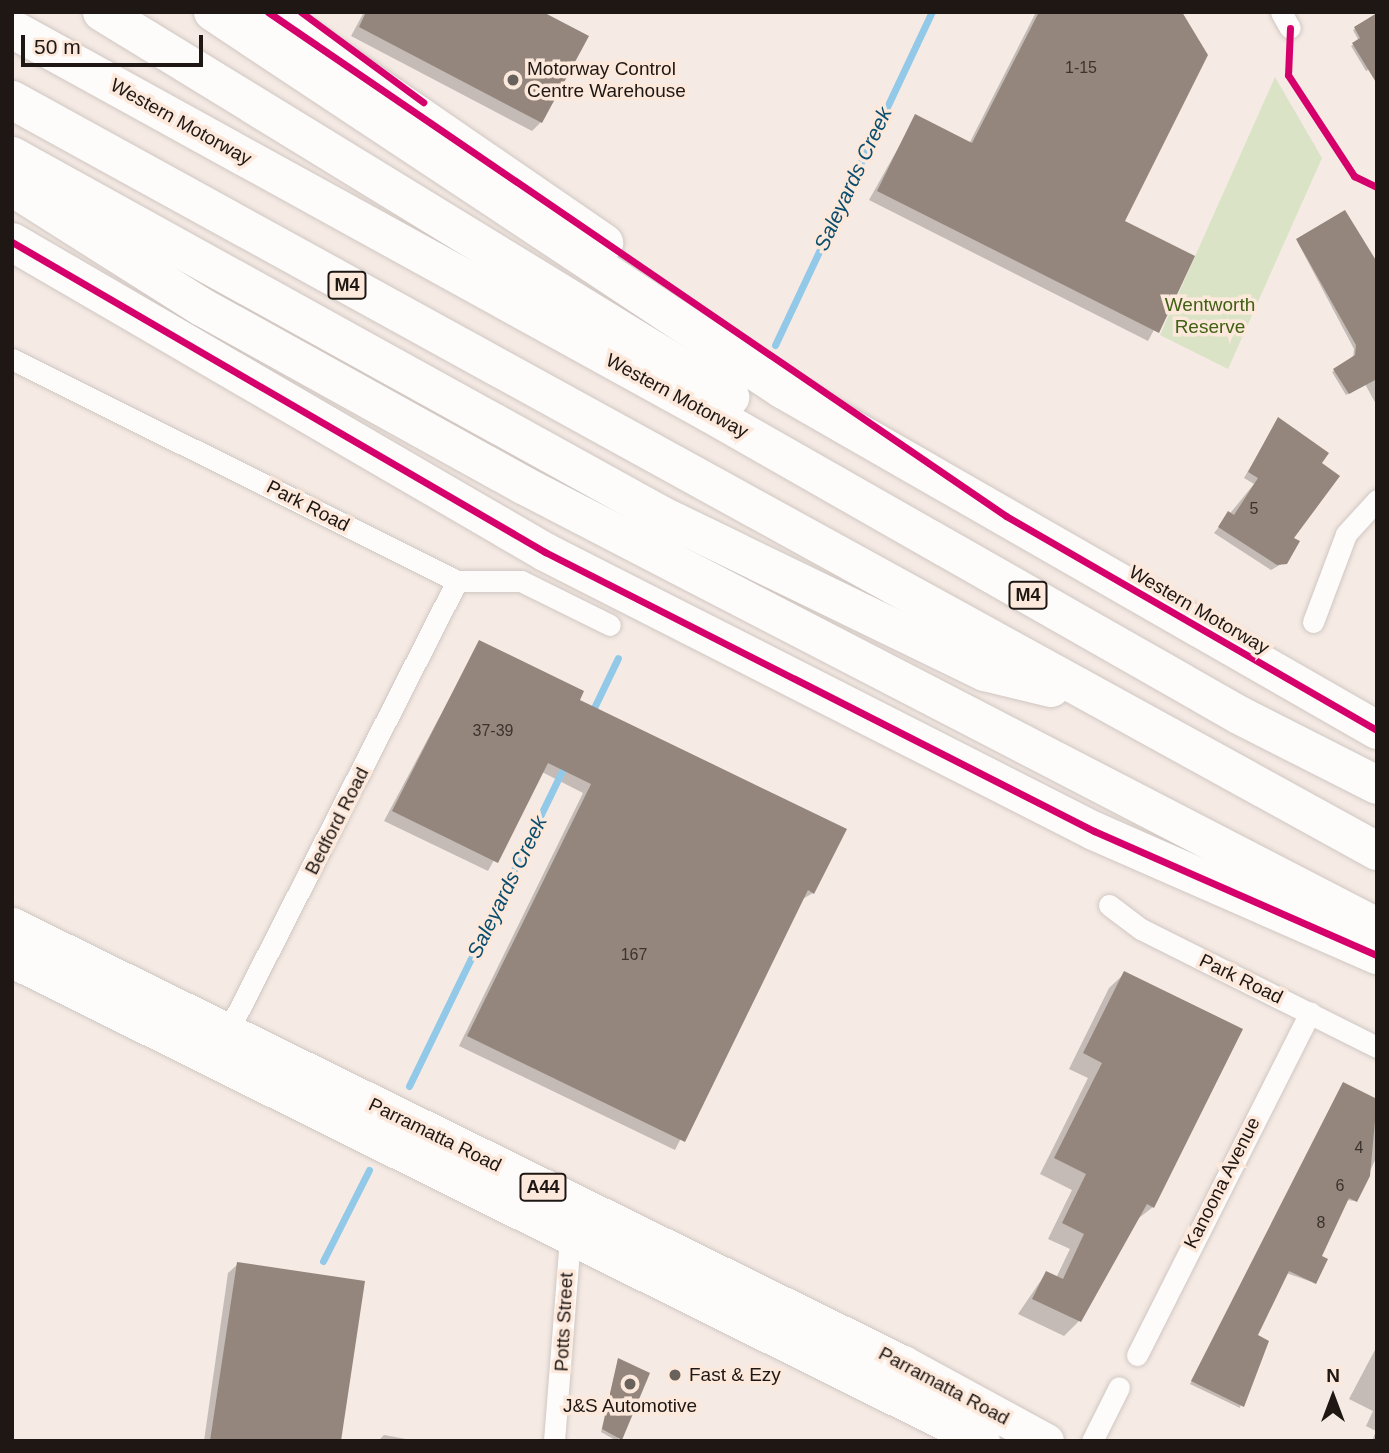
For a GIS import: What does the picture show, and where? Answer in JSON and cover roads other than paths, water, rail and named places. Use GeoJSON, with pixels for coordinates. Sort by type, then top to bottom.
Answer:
{"type":"FeatureCollection","features":[{"type":"Feature","properties":{"kind":"highway"},"geometry":{"type":"LineString","coordinates":[[102,12],[774,405]]}},
{"type":"Feature","properties":{"kind":"highway"},"geometry":{"type":"LineString","coordinates":[[213,12],[727,376],[774,405]]}},
{"type":"Feature","properties":{"kind":"highway"},"geometry":{"type":"LineString","coordinates":[[268,12],[481,153],[727,376]]}},
{"type":"Feature","properties":{"kind":"highway","name":"Western Motorway"},"geometry":{"type":"LineString","coordinates":[[12,29],[727,376]]}},
{"type":"Feature","properties":{"kind":"highway","name":"M4"},"geometry":{"type":"LineString","coordinates":[[12,100],[684,465],[1101,700],[1377,851]]}},
{"type":"Feature","properties":{"kind":"highway"},"geometry":{"type":"LineString","coordinates":[[12,156],[710,540],[985,672],[1101,700]]}},
{"type":"Feature","properties":{"kind":"highway"},"geometry":{"type":"LineString","coordinates":[[12,187],[202,307],[644,550],[1377,927]]}},
{"type":"Feature","properties":{"kind":"highway"},"geometry":{"type":"LineString","coordinates":[[12,242],[359,448],[617,608],[674,617],[1094,831],[1377,955]]}},
{"type":"Feature","properties":{"kind":"highway","name":"Western Motorway"},"geometry":{"type":"LineString","coordinates":[[774,405],[1006,516],[1377,730]]}},
{"type":"Feature","properties":{"kind":"highway","name":"M4"},"geometry":{"type":"LineString","coordinates":[[774,405],[818,474],[1239,715],[1377,785]]}},
{"type":"Feature","properties":{"kind":"highway","name":"Parramatta Road"},"geometry":{"type":"LineString","coordinates":[[12,925],[220,1047]]}},
{"type":"Feature","properties":{"kind":"highway","name":"Parramatta Road"},"geometry":{"type":"LineString","coordinates":[[12,960],[220,1047],[575,1219],[903,1363],[1046,1441]]}},
{"type":"Feature","properties":{"kind":"highway","name":"Parramatta Road"},"geometry":{"type":"LineString","coordinates":[[575,1219],[982,1441]]}},
{"type":"Feature","properties":{"kind":"street","name":"Park Road"},"geometry":{"type":"LineString","coordinates":[[12,359],[457,581],[521,581],[617,608]]}},
{"type":"Feature","properties":{"kind":"street"},"geometry":{"type":"LineString","coordinates":[[1313,622],[1346,534],[1377,500]]}},
{"type":"Feature","properties":{"kind":"street","name":"Bedford Road"},"geometry":{"type":"LineString","coordinates":[[220,1047],[457,581]]}},
{"type":"Feature","properties":{"kind":"street","name":"Park Road"},"geometry":{"type":"LineString","coordinates":[[1110,905],[1141,929],[1377,1047]]}},
{"type":"Feature","properties":{"kind":"street","name":"Kanoona Avenue"},"geometry":{"type":"LineString","coordinates":[[1137,1355],[1310,1012]]}},
{"type":"Feature","properties":{"kind":"street","name":"Potts Street"},"geometry":{"type":"LineString","coordinates":[[554,1441],[575,1219]]}},
{"type":"Feature","properties":{"kind":"street"},"geometry":{"type":"LineString","coordinates":[[1091,1441],[1119,1387]]}},
{"type":"Feature","properties":{"kind":"waterway","name":"Saleyards Creek"},"geometry":{"type":"LineString","coordinates":[[775,345],[932,12]]}},
{"type":"Feature","properties":{"kind":"waterway","name":"Saleyards Creek"},"geometry":{"type":"LineString","coordinates":[[591,714],[618,658]]}},
{"type":"Feature","properties":{"kind":"waterway","name":"Saleyards Creek"},"geometry":{"type":"LineString","coordinates":[[409,1086],[566,762]]}},
{"type":"Feature","properties":{"kind":"waterway","name":"Saleyards Creek"},"geometry":{"type":"LineString","coordinates":[[323,1261],[369,1170]]}},
{"type":"Feature","properties":{"kind":"place","name":"Motorway Control Centre Warehouse"},"geometry":{"type":"Point","coordinates":[513,80]}},
{"type":"Feature","properties":{"kind":"place","name":"Fast & Ezy"},"geometry":{"type":"Point","coordinates":[675,1375]}},
{"type":"Feature","properties":{"kind":"place","name":"J&S Automotive"},"geometry":{"type":"Point","coordinates":[630,1384]}},
{"type":"Feature","properties":{"kind":"park label","name":"Wentworth Reserve"},"geometry":{"type":"Point","coordinates":[1210,316]}}]}
